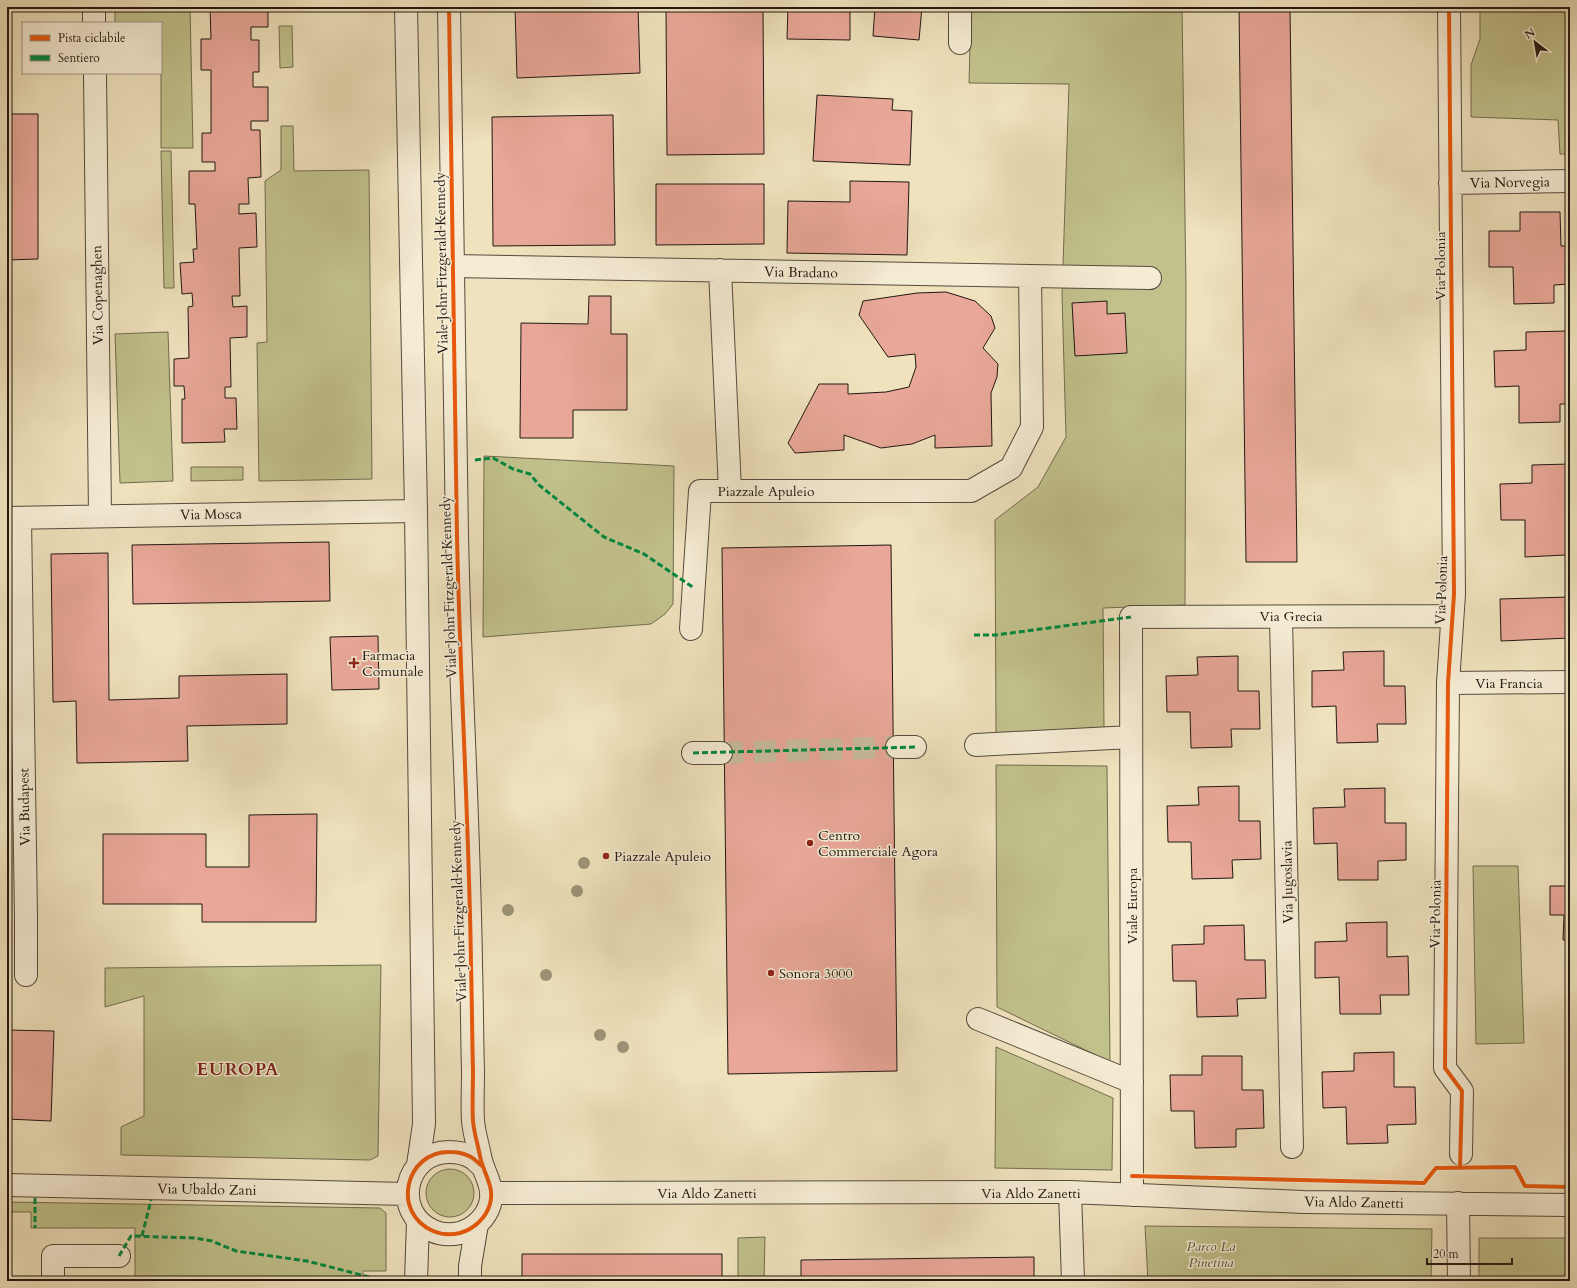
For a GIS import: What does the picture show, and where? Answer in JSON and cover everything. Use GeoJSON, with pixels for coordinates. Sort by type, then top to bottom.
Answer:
{"type":"FeatureCollection","features":[{"type":"Feature","properties":{"kind":"street"},"geometry":{"type":"LineString","coordinates":[[94,7],[94,22]]}},
{"type":"Feature","properties":{"kind":"street","name":"Viale John Fitzgerald Kennedy"},"geometry":{"type":"LineString","coordinates":[[406,7],[416,511],[424,1124],[418,1165],[410,1179],[407,1194]]}},
{"type":"Feature","properties":{"kind":"street","name":"Viale John Fitzgerald Kennedy"},"geometry":{"type":"LineString","coordinates":[[449,7],[457,546],[471,929],[473,1120],[482,1166],[488,1179],[491,1193]]}},
{"type":"Feature","properties":{"kind":"street"},"geometry":{"type":"LineString","coordinates":[[960,7],[960,43]]}},
{"type":"Feature","properties":{"kind":"street","name":"Via Polonia"},"geometry":{"type":"LineString","coordinates":[[1449,7],[1454,586],[1448,682],[1445,1068],[1462,1091],[1461,1154]]}},
{"type":"Feature","properties":{"kind":"street","name":"Via Copenaghen"},"geometry":{"type":"LineString","coordinates":[[95,74],[100,516]]}},
{"type":"Feature","properties":{"kind":"street","name":"Via Norvegia"},"geometry":{"type":"LineString","coordinates":[[1450,183],[1570,181]]}},
{"type":"Feature","properties":{"kind":"street","name":"Via Bradano"},"geometry":{"type":"LineString","coordinates":[[452,266],[1150,278]]}},
{"type":"Feature","properties":{"kind":"street"},"geometry":{"type":"LineString","coordinates":[[720,270],[730,491]]}},
{"type":"Feature","properties":{"kind":"street","name":"Piazzale Apuleio"},"geometry":{"type":"LineString","coordinates":[[691,629],[700,491],[970,492],[1011,468],[1032,427],[1030,276]]}},
{"type":"Feature","properties":{"kind":"street","name":"Via Mosca"},"geometry":{"type":"LineString","coordinates":[[13,518],[416,511]]}},
{"type":"Feature","properties":{"kind":"street","name":"Via Budapest"},"geometry":{"type":"LineString","coordinates":[[13,518],[26,917],[26,975]]}},
{"type":"Feature","properties":{"kind":"street","name":"Via Jugoslavia"},"geometry":{"type":"LineString","coordinates":[[1282,616],[1292,1147]]}},
{"type":"Feature","properties":{"kind":"street","name":"Via Grecia"},"geometry":{"type":"LineString","coordinates":[[1131,617],[1451,616]]}},
{"type":"Feature","properties":{"kind":"street","name":"Viale Europa"},"geometry":{"type":"LineString","coordinates":[[1131,617],[1132,1195]]}},
{"type":"Feature","properties":{"kind":"street","name":"Via Francia"},"geometry":{"type":"LineString","coordinates":[[1448,682],[1570,682]]}},
{"type":"Feature","properties":{"kind":"street"},"geometry":{"type":"LineString","coordinates":[[976,745],[1131,737]]}},
{"type":"Feature","properties":{"kind":"street"},"geometry":{"type":"LineString","coordinates":[[693,753],[721,753]]}},
{"type":"Feature","properties":{"kind":"street"},"geometry":{"type":"LineString","coordinates":[[978,1019],[1132,1082]]}},
{"type":"Feature","properties":{"kind":"street"},"geometry":{"type":"LineString","coordinates":[[418,1165],[429,1156],[443,1152],[457,1152],[470,1157],[482,1166]]}},
{"type":"Feature","properties":{"kind":"street","name":"Via Ubaldo Zani"},"geometry":{"type":"LineString","coordinates":[[7,1185],[407,1194]]}},
{"type":"Feature","properties":{"kind":"street"},"geometry":{"type":"LineString","coordinates":[[1070,1192],[1073,1281]]}},
{"type":"Feature","properties":{"kind":"street","name":"Via Aldo Zanetti"},"geometry":{"type":"LineString","coordinates":[[491,1193],[1070,1192],[1303,1202],[1570,1205]]}},
{"type":"Feature","properties":{"kind":"street"},"geometry":{"type":"LineString","coordinates":[[407,1194],[412,1212],[428,1229],[440,1234],[453,1234],[466,1231],[477,1224],[490,1204],[491,1193]]}},
{"type":"Feature","properties":{"kind":"street"},"geometry":{"type":"LineString","coordinates":[[1458,1204],[1458,1281]]}},
{"type":"Feature","properties":{"kind":"street"},"geometry":{"type":"LineString","coordinates":[[416,1281],[418,1220]]}},
{"type":"Feature","properties":{"kind":"street"},"geometry":{"type":"LineString","coordinates":[[470,1281],[470,1266],[477,1224]]}},
{"type":"Feature","properties":{"kind":"street"},"geometry":{"type":"LineString","coordinates":[[53,1281],[53,1256],[119,1256]]}},
{"type":"Feature","properties":{"kind":"green space"},"geometry":{"type":"Polygon","coordinates":[[[115,7],[190,7],[193,148],[161,148],[162,22],[115,22],[115,7]]]}},
{"type":"Feature","properties":{"kind":"green space"},"geometry":{"type":"Polygon","coordinates":[[[971,7],[1182,7],[1186,288],[1185,605],[1103,608],[1104,730],[996,734],[995,520],[1038,487],[1066,437],[1062,295],[1069,84],[969,83],[971,7]]]}},
{"type":"Feature","properties":{"kind":"green space"},"geometry":{"type":"Polygon","coordinates":[[[1480,7],[1570,7],[1570,154],[1560,154],[1558,120],[1471,117],[1471,65],[1480,39],[1480,7]]]}},
{"type":"Feature","properties":{"kind":"green space"},"geometry":{"type":"Polygon","coordinates":[[[279,26],[292,26],[293,67],[280,68],[279,26]]]}},
{"type":"Feature","properties":{"kind":"green space"},"geometry":{"type":"Polygon","coordinates":[[[281,126],[293,126],[294,171],[369,170],[372,479],[259,481],[257,343],[267,342],[265,181],[281,170],[281,126]]]}},
{"type":"Feature","properties":{"kind":"green space"},"geometry":{"type":"Polygon","coordinates":[[[161,151],[171,151],[174,288],[164,288],[161,151]]]}},
{"type":"Feature","properties":{"kind":"green space"},"geometry":{"type":"Polygon","coordinates":[[[168,332],[173,481],[120,483],[115,334],[168,332]]]}},
{"type":"Feature","properties":{"kind":"green space"},"geometry":{"type":"Polygon","coordinates":[[[484,456],[674,466],[673,604],[665,614],[651,624],[483,637],[484,456]]]}},
{"type":"Feature","properties":{"kind":"green space"},"geometry":{"type":"Polygon","coordinates":[[[191,467],[243,467],[243,480],[191,481],[191,467]]]}},
{"type":"Feature","properties":{"kind":"green space"},"geometry":{"type":"Polygon","coordinates":[[[996,765],[1107,766],[1110,1062],[997,1007],[996,765]]]}},
{"type":"Feature","properties":{"kind":"green space"},"geometry":{"type":"Polygon","coordinates":[[[1473,866],[1518,866],[1524,1043],[1476,1044],[1473,866]]]}},
{"type":"Feature","properties":{"kind":"green space"},"geometry":{"type":"Polygon","coordinates":[[[381,965],[378,1156],[370,1160],[121,1155],[121,1127],[144,1116],[144,996],[105,1007],[105,968],[381,965]]]}},
{"type":"Feature","properties":{"kind":"green space"},"geometry":{"type":"Polygon","coordinates":[[[996,1047],[1113,1098],[1112,1170],[995,1168],[996,1047]]]}},
{"type":"Feature","properties":{"kind":"green space"},"geometry":{"type":"Polygon","coordinates":[[[450,1169],[459,1171],[467,1176],[472,1184],[474,1193],[472,1202],[467,1210],[459,1215],[450,1217],[441,1215],[433,1210],[428,1202],[426,1193],[428,1184],[433,1176],[441,1171],[450,1169]]]}},
{"type":"Feature","properties":{"kind":"green space"},"geometry":{"type":"Polygon","coordinates":[[[7,1202],[380,1208],[386,1213],[386,1271],[363,1271],[363,1281],[135,1281],[135,1228],[31,1228],[31,1212],[7,1212],[7,1202]]]}},
{"type":"Feature","properties":{"kind":"green space","name":"Parco La Pinetina"},"geometry":{"type":"Polygon","coordinates":[[[1145,1226],[1432,1229],[1431,1281],[1148,1281],[1145,1226]]]}},
{"type":"Feature","properties":{"kind":"green space"},"geometry":{"type":"Polygon","coordinates":[[[765,1237],[764,1281],[738,1281],[738,1238],[765,1237]]]}},
{"type":"Feature","properties":{"kind":"green space"},"geometry":{"type":"Polygon","coordinates":[[[1479,1238],[1570,1238],[1570,1281],[1479,1281],[1479,1238]]]}},
{"type":"Feature","properties":{"kind":"building"},"geometry":{"type":"Polygon","coordinates":[[[210,7],[268,7],[268,27],[251,27],[251,40],[259,40],[259,72],[253,72],[253,87],[268,87],[268,121],[251,121],[251,130],[260,130],[261,177],[248,178],[249,204],[239,204],[239,214],[256,213],[257,247],[239,248],[240,296],[232,296],[233,307],[247,306],[247,337],[230,338],[231,387],[225,387],[225,398],[236,398],[237,429],[224,429],[225,442],[182,443],[182,399],[185,399],[184,386],[174,386],[174,359],[189,358],[188,307],[193,306],[192,293],[182,294],[180,263],[194,262],[193,249],[197,249],[195,204],[189,204],[189,171],[215,171],[215,162],[202,162],[202,133],[211,133],[211,70],[201,70],[201,39],[211,39],[210,7]]]}},
{"type":"Feature","properties":{"kind":"building"},"geometry":{"type":"Polygon","coordinates":[[[515,7],[638,7],[640,73],[517,78],[515,7]]]}},
{"type":"Feature","properties":{"kind":"building"},"geometry":{"type":"Polygon","coordinates":[[[788,7],[850,7],[850,40],[787,39],[788,7]]]}},
{"type":"Feature","properties":{"kind":"building"},"geometry":{"type":"Polygon","coordinates":[[[875,7],[922,7],[919,40],[873,36],[875,7]]]}},
{"type":"Feature","properties":{"kind":"building"},"geometry":{"type":"Polygon","coordinates":[[[1239,7],[1290,7],[1297,562],[1246,562],[1239,7]]]}},
{"type":"Feature","properties":{"kind":"building"},"geometry":{"type":"Polygon","coordinates":[[[763,9],[764,154],[667,155],[666,10],[763,9]]]}},
{"type":"Feature","properties":{"kind":"building"},"geometry":{"type":"Polygon","coordinates":[[[817,95],[893,99],[892,110],[912,111],[910,165],[813,161],[817,95]]]}},
{"type":"Feature","properties":{"kind":"building"},"geometry":{"type":"Polygon","coordinates":[[[7,114],[38,114],[38,259],[7,260],[7,114]]]}},
{"type":"Feature","properties":{"kind":"building"},"geometry":{"type":"Polygon","coordinates":[[[613,115],[615,245],[493,246],[492,117],[613,115]]]}},
{"type":"Feature","properties":{"kind":"building"},"geometry":{"type":"Polygon","coordinates":[[[850,181],[909,182],[907,255],[787,253],[788,201],[850,202],[850,181]]]}},
{"type":"Feature","properties":{"kind":"building"},"geometry":{"type":"Polygon","coordinates":[[[656,184],[764,184],[764,244],[656,245],[656,184]]]}},
{"type":"Feature","properties":{"kind":"building"},"geometry":{"type":"Polygon","coordinates":[[[1520,212],[1560,212],[1561,246],[1570,246],[1570,284],[1554,285],[1554,303],[1514,304],[1513,267],[1489,267],[1489,231],[1520,231],[1520,212]]]}},
{"type":"Feature","properties":{"kind":"building"},"geometry":{"type":"Polygon","coordinates":[[[946,292],[975,301],[991,316],[995,328],[983,348],[998,364],[997,377],[991,393],[992,446],[935,448],[935,435],[912,444],[881,448],[844,435],[844,450],[795,453],[788,443],[819,384],[848,384],[848,394],[886,392],[909,387],[916,367],[915,354],[888,357],[859,315],[863,301],[917,293],[946,292]]]}},
{"type":"Feature","properties":{"kind":"building"},"geometry":{"type":"Polygon","coordinates":[[[589,296],[611,296],[611,334],[627,334],[627,410],[573,410],[573,438],[520,438],[521,323],[588,324],[589,296]]]}},
{"type":"Feature","properties":{"kind":"building"},"geometry":{"type":"Polygon","coordinates":[[[1107,301],[1107,314],[1125,313],[1127,353],[1075,356],[1072,303],[1107,301]]]}},
{"type":"Feature","properties":{"kind":"building"},"geometry":{"type":"Polygon","coordinates":[[[1566,331],[1566,366],[1570,366],[1570,404],[1560,404],[1560,422],[1519,423],[1519,386],[1495,387],[1494,351],[1526,350],[1526,332],[1566,331]]]}},
{"type":"Feature","properties":{"kind":"building"},"geometry":{"type":"Polygon","coordinates":[[[1570,464],[1570,537],[1566,537],[1566,555],[1525,557],[1525,520],[1501,520],[1500,484],[1532,483],[1532,465],[1570,464]]]}},
{"type":"Feature","properties":{"kind":"building"},"geometry":{"type":"Polygon","coordinates":[[[329,542],[330,601],[133,604],[132,545],[329,542]]]}},
{"type":"Feature","properties":{"kind":"building","name":"Centro Commerciale Agora"},"geometry":{"type":"Polygon","coordinates":[[[891,545],[897,1071],[728,1074],[722,548],[891,545]]]}},
{"type":"Feature","properties":{"kind":"building"},"geometry":{"type":"Polygon","coordinates":[[[108,553],[109,700],[179,698],[179,676],[287,674],[287,724],[187,726],[188,761],[77,763],[76,701],[53,702],[51,554],[108,553]]]}},
{"type":"Feature","properties":{"kind":"building"},"geometry":{"type":"Polygon","coordinates":[[[1570,597],[1570,638],[1501,641],[1500,599],[1570,597]]]}},
{"type":"Feature","properties":{"kind":"building","name":"Farmacia Comunale"},"geometry":{"type":"Polygon","coordinates":[[[378,636],[379,689],[332,690],[330,637],[378,636]]]}},
{"type":"Feature","properties":{"kind":"building"},"geometry":{"type":"Polygon","coordinates":[[[1384,651],[1384,686],[1405,686],[1406,724],[1377,724],[1378,742],[1337,743],[1336,706],[1312,707],[1312,671],[1344,670],[1343,652],[1384,651]]]}},
{"type":"Feature","properties":{"kind":"building"},"geometry":{"type":"Polygon","coordinates":[[[1238,656],[1238,691],[1259,691],[1260,729],[1231,729],[1232,747],[1191,748],[1190,712],[1167,712],[1166,676],[1198,675],[1197,657],[1238,656]]]}},
{"type":"Feature","properties":{"kind":"building"},"geometry":{"type":"Polygon","coordinates":[[[1239,786],[1239,821],[1260,821],[1261,859],[1232,860],[1233,878],[1192,879],[1191,842],[1168,842],[1167,806],[1199,805],[1198,787],[1239,786]]]}},
{"type":"Feature","properties":{"kind":"building"},"geometry":{"type":"Polygon","coordinates":[[[1385,788],[1385,823],[1406,823],[1406,860],[1378,861],[1378,880],[1338,880],[1337,843],[1314,844],[1313,808],[1345,807],[1344,789],[1385,788]]]}},
{"type":"Feature","properties":{"kind":"building"},"geometry":{"type":"Polygon","coordinates":[[[317,814],[316,922],[202,922],[202,904],[103,904],[103,834],[206,834],[206,867],[249,867],[249,815],[317,814]]]}},
{"type":"Feature","properties":{"kind":"building"},"geometry":{"type":"Polygon","coordinates":[[[1550,886],[1570,886],[1570,940],[1563,940],[1564,915],[1550,915],[1550,886]]]}},
{"type":"Feature","properties":{"kind":"building"},"geometry":{"type":"Polygon","coordinates":[[[1387,922],[1387,957],[1408,956],[1409,995],[1380,995],[1381,1014],[1340,1014],[1339,977],[1315,978],[1315,942],[1347,941],[1346,923],[1387,922]]]}},
{"type":"Feature","properties":{"kind":"building"},"geometry":{"type":"Polygon","coordinates":[[[1244,925],[1245,960],[1265,960],[1266,998],[1237,999],[1238,1016],[1197,1017],[1196,981],[1173,981],[1172,945],[1204,944],[1204,926],[1244,925]]]}},
{"type":"Feature","properties":{"kind":"building"},"geometry":{"type":"Polygon","coordinates":[[[7,1030],[54,1031],[51,1121],[7,1119],[7,1030]]]}},
{"type":"Feature","properties":{"kind":"building"},"geometry":{"type":"Polygon","coordinates":[[[1394,1052],[1394,1087],[1415,1087],[1416,1124],[1387,1125],[1388,1143],[1347,1144],[1346,1107],[1323,1108],[1322,1072],[1354,1071],[1354,1053],[1394,1052]]]}},
{"type":"Feature","properties":{"kind":"building"},"geometry":{"type":"Polygon","coordinates":[[[1202,1056],[1242,1056],[1242,1090],[1263,1090],[1264,1128],[1236,1129],[1236,1147],[1195,1148],[1194,1111],[1171,1111],[1170,1075],[1202,1075],[1202,1056]]]}},
{"type":"Feature","properties":{"kind":"building"},"geometry":{"type":"Polygon","coordinates":[[[522,1254],[722,1254],[722,1281],[522,1281],[522,1254]]]}},
{"type":"Feature","properties":{"kind":"building"},"geometry":{"type":"Polygon","coordinates":[[[1034,1257],[1034,1281],[801,1281],[801,1260],[1034,1257]]]}},
{"type":"Feature","properties":{"kind":"tunnel"},"geometry":{"type":"LineString","coordinates":[[721,753],[897,747]]}},
{"type":"Feature","properties":{"kind":"marked path"},"geometry":{"type":"LineString","coordinates":[[475,460],[493,458],[513,469],[530,474],[539,485],[604,537],[644,554],[694,588]]}},
{"type":"Feature","properties":{"kind":"marked path"},"geometry":{"type":"LineString","coordinates":[[974,635],[996,635],[1131,617]]}},
{"type":"Feature","properties":{"kind":"marked path"},"geometry":{"type":"LineString","coordinates":[[693,753],[915,747]]}},
{"type":"Feature","properties":{"kind":"marked path"},"geometry":{"type":"LineString","coordinates":[[35,1198],[35,1228]]}},
{"type":"Feature","properties":{"kind":"marked path"},"geometry":{"type":"LineString","coordinates":[[142,1236],[151,1200]]}},
{"type":"Feature","properties":{"kind":"marked path"},"geometry":{"type":"LineString","coordinates":[[119,1256],[131,1236],[194,1238],[212,1241],[236,1251],[307,1261],[369,1277]]}},
{"type":"Feature","properties":{"kind":"cycle path"},"geometry":{"type":"LineString","coordinates":[[449,7],[457,536],[470,910],[473,1115],[475,1134],[481,1162],[490,1185],[491,1197],[486,1214],[475,1226],[460,1233],[440,1233],[433,1231],[420,1222],[412,1211],[408,1198],[409,1184],[414,1172],[422,1161],[435,1154],[455,1152],[474,1159],[482,1166]]}},
{"type":"Feature","properties":{"kind":"cycle path"},"geometry":{"type":"LineString","coordinates":[[1449,7],[1454,594],[1448,683],[1445,1068],[1462,1091],[1460,1168]]}},
{"type":"Feature","properties":{"kind":"cycle path"},"geometry":{"type":"LineString","coordinates":[[1132,1176],[1424,1183],[1436,1168],[1515,1167],[1525,1186],[1570,1187]]}},
{"type":"Feature","properties":{"kind":"place","name":"Farmacia Comunale"},"geometry":{"type":"Point","coordinates":[354,663]}},
{"type":"Feature","properties":{"kind":"place","name":"Centro Commerciale Agora"},"geometry":{"type":"Point","coordinates":[810,843]}},
{"type":"Feature","properties":{"kind":"place","name":"Piazzale Apuleio"},"geometry":{"type":"Point","coordinates":[606,856]}},
{"type":"Feature","properties":{"kind":"place","name":"Sonora 3000"},"geometry":{"type":"Point","coordinates":[771,973]}},
{"type":"Feature","properties":{"kind":"district","name":"EUROPA"},"geometry":{"type":"Point","coordinates":[238,1069]}}]}
